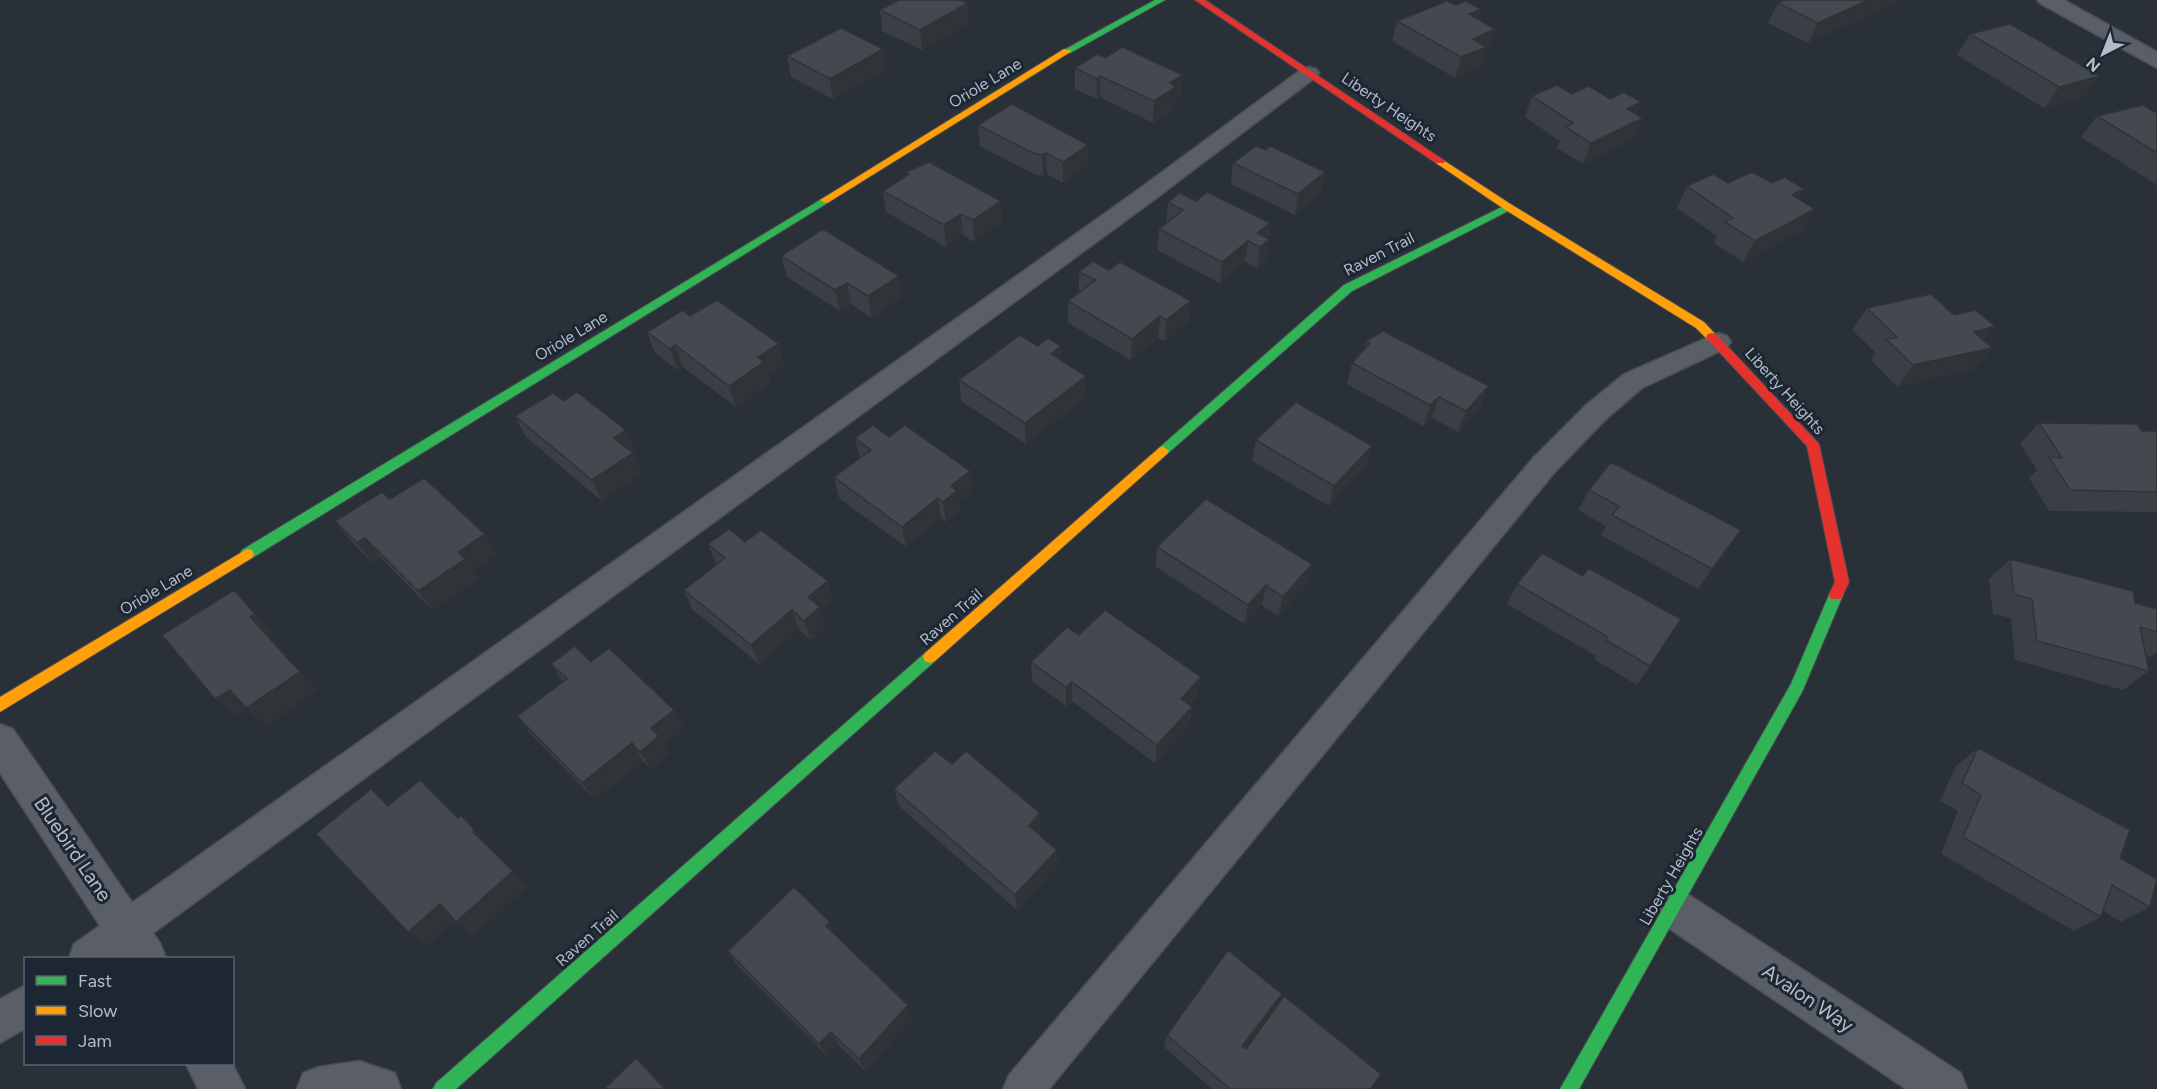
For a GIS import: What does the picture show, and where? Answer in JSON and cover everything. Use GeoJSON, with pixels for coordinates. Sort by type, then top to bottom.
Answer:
{"type":"FeatureCollection","features":[{"type":"Feature","properties":{"kind":"street","name":"Oriole Lane"},"geometry":{"type":"LineString","coordinates":[[0,705],[1084,42],[1161,0]]}},
{"type":"Feature","properties":{"kind":"street","name":"Liberty Heights"},"geometry":{"type":"LineString","coordinates":[[1199,0],[1508,207],[1700,325],[1813,444],[1842,582],[1797,687],[1569,1089]]}},
{"type":"Feature","properties":{"kind":"street"},"geometry":{"type":"LineString","coordinates":[[2048,0],[2157,61]]}},
{"type":"Feature","properties":{"kind":"street","name":"Raven Trail"},"geometry":{"type":"LineString","coordinates":[[442,1089],[1348,288],[1508,207]]}},
{"type":"Feature","properties":{"kind":"street","name":"Bluebird Lane"},"geometry":{"type":"LineString","coordinates":[[0,741],[136,944]]}},
{"type":"Feature","properties":{"kind":"street","name":"Avalon Way"},"geometry":{"type":"LineString","coordinates":[[1672,908],[1945,1089]]}},
{"type":"Feature","properties":{"kind":"street"},"geometry":{"type":"LineString","coordinates":[[209,1065],[223,1089]]}},
{"type":"Feature","properties":{"kind":"street"},"geometry":{"type":"LineString","coordinates":[[319,1089],[359,1083],[379,1089]]}},
{"type":"Feature","properties":{"kind":"lane"},"geometry":{"type":"LineString","coordinates":[[91,957],[136,944],[1309,73]]}},
{"type":"Feature","properties":{"kind":"lane"},"geometry":{"type":"LineString","coordinates":[[1023,1089],[1544,465],[1595,413],[1633,381],[1718,342]]}},
{"type":"Feature","properties":{"kind":"lane"},"geometry":{"type":"LineString","coordinates":[[0,1023],[24,1005]]}},
{"type":"Feature","properties":{"kind":"building"},"geometry":{"type":"Polygon","coordinates":[[[899,0],[960,0],[968,3],[920,30],[880,10],[899,0]]]}},
{"type":"Feature","properties":{"kind":"building"},"geometry":{"type":"Polygon","coordinates":[[[1784,0],[1868,0],[1818,23],[1778,3],[1784,0]]]}},
{"type":"Feature","properties":{"kind":"building"},"geometry":{"type":"Polygon","coordinates":[[[1447,1],[1455,5],[1466,1],[1481,9],[1469,14],[1495,29],[1473,39],[1487,47],[1461,57],[1397,21],[1447,1]]]}},
{"type":"Feature","properties":{"kind":"building"},"geometry":{"type":"Polygon","coordinates":[[[2010,24],[2100,76],[2059,87],[1970,34],[2010,24]]]}},
{"type":"Feature","properties":{"kind":"building"},"geometry":{"type":"Polygon","coordinates":[[[841,28],[883,49],[830,79],[787,56],[841,28]]]}},
{"type":"Feature","properties":{"kind":"building"},"geometry":{"type":"Polygon","coordinates":[[[1122,47],[1183,75],[1170,83],[1176,87],[1154,101],[1100,76],[1097,79],[1075,68],[1097,54],[1105,58],[1122,47]]]}},
{"type":"Feature","properties":{"kind":"building"},"geometry":{"type":"Polygon","coordinates":[[[1557,85],[1572,94],[1589,86],[1610,99],[1624,92],[1641,102],[1627,109],[1643,118],[1591,143],[1565,127],[1573,123],[1532,96],[1557,85]]]}},
{"type":"Feature","properties":{"kind":"building"},"geometry":{"type":"Polygon","coordinates":[[[1012,104],[1088,145],[1063,162],[1046,153],[1042,155],[1033,153],[978,125],[1012,104]]]}},
{"type":"Feature","properties":{"kind":"building"},"geometry":{"type":"Polygon","coordinates":[[[2143,105],[2157,113],[2157,153],[2097,116],[2143,105]]]}},
{"type":"Feature","properties":{"kind":"building"},"geometry":{"type":"Polygon","coordinates":[[[1256,146],[1265,150],[1270,146],[1325,172],[1298,194],[1233,163],[1256,146]]]}},
{"type":"Feature","properties":{"kind":"building"},"geometry":{"type":"Polygon","coordinates":[[[929,162],[1001,201],[973,220],[961,214],[944,225],[883,191],[909,174],[906,172],[929,162]]]}},
{"type":"Feature","properties":{"kind":"building"},"geometry":{"type":"Polygon","coordinates":[[[1752,172],[1772,183],[1785,177],[1804,189],[1792,195],[1815,209],[1755,241],[1725,222],[1733,218],[1687,186],[1713,174],[1728,183],[1752,172]]]}},
{"type":"Feature","properties":{"kind":"building"},"geometry":{"type":"Polygon","coordinates":[[[1207,192],[1270,223],[1257,233],[1269,239],[1260,247],[1248,241],[1222,262],[1159,229],[1183,210],[1168,202],[1180,193],[1196,201],[1207,192]]]}},
{"type":"Feature","properties":{"kind":"building"},"geometry":{"type":"Polygon","coordinates":[[[823,229],[899,276],[868,296],[847,283],[835,290],[781,256],[823,229]]]}},
{"type":"Feature","properties":{"kind":"building"},"geometry":{"type":"Polygon","coordinates":[[[1093,261],[1109,270],[1120,262],[1191,301],[1166,320],[1160,316],[1132,339],[1068,301],[1096,280],[1079,272],[1093,261]]]}},
{"type":"Feature","properties":{"kind":"building"},"geometry":{"type":"Polygon","coordinates":[[[1931,294],[1954,315],[1976,310],[1995,326],[1974,332],[1992,348],[1913,365],[1886,339],[1897,337],[1867,308],[1931,294]]]}},
{"type":"Feature","properties":{"kind":"building"},"geometry":{"type":"Polygon","coordinates":[[[717,300],[779,344],[758,357],[764,362],[729,386],[675,345],[670,349],[647,332],[683,310],[690,316],[717,300]]]}},
{"type":"Feature","properties":{"kind":"building"},"geometry":{"type":"Polygon","coordinates":[[[1383,331],[1489,386],[1466,411],[1439,397],[1430,405],[1352,363],[1370,343],[1366,341],[1383,331]]]}},
{"type":"Feature","properties":{"kind":"building"},"geometry":{"type":"Polygon","coordinates":[[[1020,335],[1038,346],[1048,338],[1061,346],[1051,354],[1086,376],[1025,423],[959,380],[1020,335]]]}},
{"type":"Feature","properties":{"kind":"building"},"geometry":{"type":"Polygon","coordinates":[[[577,392],[626,430],[614,438],[633,453],[592,480],[515,416],[553,393],[564,401],[577,392]]]}},
{"type":"Feature","properties":{"kind":"building"},"geometry":{"type":"Polygon","coordinates":[[[1296,402],[1372,446],[1334,486],[1256,440],[1296,402]]]}},
{"type":"Feature","properties":{"kind":"building"},"geometry":{"type":"Polygon","coordinates":[[[2039,423],[2137,424],[2142,431],[2157,431],[2157,492],[2070,490],[2049,457],[2062,458],[2039,423]]]}},
{"type":"Feature","properties":{"kind":"building"},"geometry":{"type":"Polygon","coordinates":[[[873,425],[889,437],[905,425],[970,471],[951,486],[957,491],[943,502],[938,498],[902,527],[834,477],[871,450],[855,438],[873,425]]]}},
{"type":"Feature","properties":{"kind":"building"},"geometry":{"type":"Polygon","coordinates":[[[1611,462],[1741,530],[1712,569],[1612,515],[1619,506],[1589,490],[1611,462]]]}},
{"type":"Feature","properties":{"kind":"building"},"geometry":{"type":"Polygon","coordinates":[[[424,478],[485,534],[458,552],[465,559],[418,591],[365,538],[357,543],[335,521],[382,492],[390,499],[424,478]]]}},
{"type":"Feature","properties":{"kind":"building"},"geometry":{"type":"Polygon","coordinates":[[[1206,499],[1312,564],[1283,597],[1266,585],[1248,605],[1157,547],[1206,499]]]}},
{"type":"Feature","properties":{"kind":"building"},"geometry":{"type":"Polygon","coordinates":[[[729,529],[745,542],[761,530],[828,581],[808,597],[820,607],[804,621],[792,610],[751,645],[684,590],[725,558],[708,544],[729,529]]]}},
{"type":"Feature","properties":{"kind":"building"},"geometry":{"type":"Polygon","coordinates":[[[1542,553],[1583,576],[1588,568],[1681,619],[1650,666],[1606,640],[1608,637],[1517,584],[1542,553]]]}},
{"type":"Feature","properties":{"kind":"building"},"geometry":{"type":"Polygon","coordinates":[[[2010,559],[2133,591],[2135,603],[2157,609],[2157,632],[2140,627],[2149,671],[2037,641],[2032,599],[2014,594],[2010,559]]]}},
{"type":"Feature","properties":{"kind":"building"},"geometry":{"type":"Polygon","coordinates":[[[234,590],[255,614],[250,617],[300,672],[246,708],[230,690],[215,699],[162,635],[234,590]]]}},
{"type":"Feature","properties":{"kind":"building"},"geometry":{"type":"Polygon","coordinates":[[[1105,610],[1201,677],[1181,699],[1192,707],[1157,745],[1072,682],[1066,687],[1031,662],[1067,627],[1079,635],[1105,610]]]}},
{"type":"Feature","properties":{"kind":"building"},"geometry":{"type":"Polygon","coordinates":[[[575,646],[591,662],[609,648],[674,710],[651,728],[659,736],[640,752],[632,743],[582,783],[517,716],[567,679],[551,664],[575,646]]]}},
{"type":"Feature","properties":{"kind":"building"},"geometry":{"type":"Polygon","coordinates":[[[1978,748],[2130,830],[2120,858],[2157,879],[2150,907],[2112,885],[2101,917],[1963,837],[1981,795],[1962,783],[1978,748]]]}},
{"type":"Feature","properties":{"kind":"building"},"geometry":{"type":"Polygon","coordinates":[[[935,751],[952,764],[966,751],[1040,813],[1029,826],[1057,850],[1015,895],[894,789],[935,751]]]}},
{"type":"Feature","properties":{"kind":"building"},"geometry":{"type":"Polygon","coordinates":[[[420,780],[458,818],[461,815],[474,829],[473,832],[513,871],[456,922],[440,904],[408,932],[316,834],[371,789],[388,806],[420,780]]]}},
{"type":"Feature","properties":{"kind":"building"},"geometry":{"type":"Polygon","coordinates":[[[794,887],[830,922],[826,926],[908,1005],[859,1059],[831,1032],[819,1044],[728,951],[794,887]]]}},
{"type":"Feature","properties":{"kind":"building"},"geometry":{"type":"Polygon","coordinates":[[[1228,950],[1282,994],[1242,1046],[1246,1049],[1284,996],[1381,1074],[1371,1089],[1230,1089],[1167,1035],[1228,950]]]}},
{"type":"Feature","properties":{"kind":"building"},"geometry":{"type":"Polygon","coordinates":[[[636,1058],[665,1089],[604,1089],[636,1058]]]}},
{"type":"Feature","properties":{"kind":"traffic: fast"},"geometry":{"type":"LineString","coordinates":[[1067,51],[1161,0]]}},
{"type":"Feature","properties":{"kind":"traffic: fast"},"geometry":{"type":"LineString","coordinates":[[247,554],[825,200]]}},
{"type":"Feature","properties":{"kind":"traffic: fast"},"geometry":{"type":"LineString","coordinates":[[1163,451],[1348,288],[1508,207]]}},
{"type":"Feature","properties":{"kind":"traffic: fast"},"geometry":{"type":"LineString","coordinates":[[1569,1089],[1797,687],[1836,595]]}},
{"type":"Feature","properties":{"kind":"traffic: fast"},"geometry":{"type":"LineString","coordinates":[[442,1089],[930,657]]}},
{"type":"Feature","properties":{"kind":"traffic: slow"},"geometry":{"type":"LineString","coordinates":[[825,200],[1067,51]]}},
{"type":"Feature","properties":{"kind":"traffic: slow"},"geometry":{"type":"LineString","coordinates":[[1440,161],[1508,207],[1700,325],[1712,337]]}},
{"type":"Feature","properties":{"kind":"traffic: slow"},"geometry":{"type":"LineString","coordinates":[[930,657],[1163,451]]}},
{"type":"Feature","properties":{"kind":"traffic: slow"},"geometry":{"type":"LineString","coordinates":[[0,705],[247,554]]}},
{"type":"Feature","properties":{"kind":"traffic: jam"},"geometry":{"type":"LineString","coordinates":[[1199,0],[1440,161]]}},
{"type":"Feature","properties":{"kind":"traffic: jam"},"geometry":{"type":"LineString","coordinates":[[1712,337],[1813,444],[1842,582],[1836,595]]}}]}
